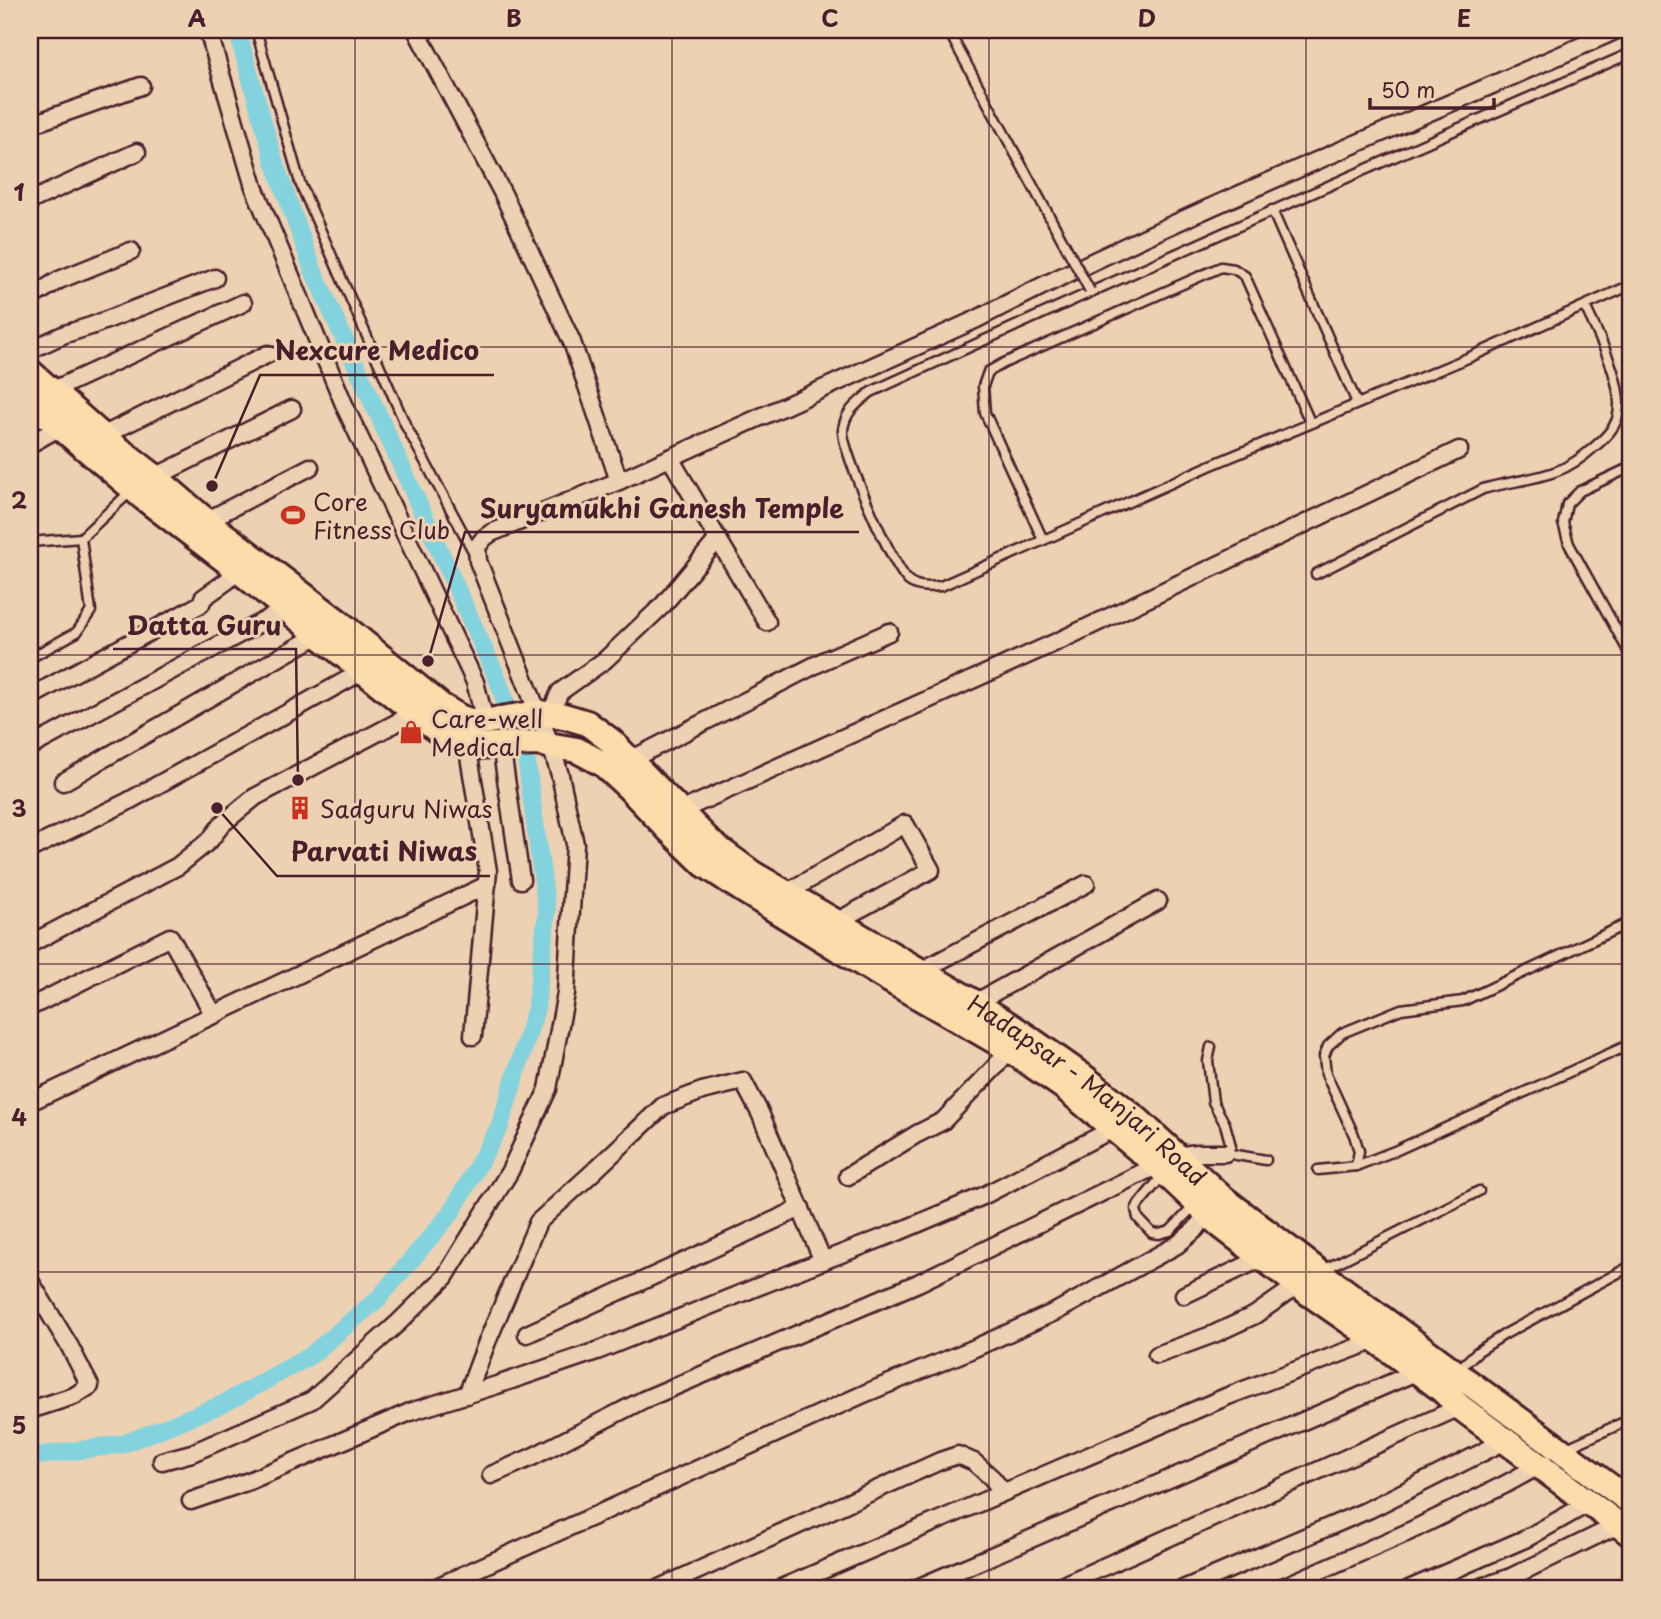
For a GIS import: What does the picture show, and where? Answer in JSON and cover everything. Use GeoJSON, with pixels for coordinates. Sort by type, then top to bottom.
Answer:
{"type":"FeatureCollection","features":[{"type":"Feature","properties":{"kind":"main road"},"geometry":{"type":"LineString","coordinates":[[30,372],[40,396],[60,427],[251,567],[341,624],[440,706],[461,718],[477,723],[538,714]]}},
{"type":"Feature","properties":{"kind":"main road"},"geometry":{"type":"LineString","coordinates":[[40,396],[102,436],[142,486],[206,521],[251,567],[286,609],[438,731],[458,742],[476,746],[501,745]]}},
{"type":"Feature","properties":{"kind":"main road","name":"Hadapsar - Manjari Road"},"geometry":{"type":"LineString","coordinates":[[538,714],[564,716],[587,723],[611,741],[630,760],[704,863],[900,985],[1020,1032],[1139,1121],[1166,1165]]}},
{"type":"Feature","properties":{"kind":"main road","name":"Hadapsar - Manjari Road"},"geometry":{"type":"LineString","coordinates":[[501,745],[543,744],[577,750],[603,764],[629,788],[753,874],[920,971],[1009,1049],[1065,1088],[1113,1129],[1166,1165],[1262,1258],[1416,1372],[1448,1380]]}},
{"type":"Feature","properties":{"kind":"main road","name":"Hadapsar - Manjari Road"},"geometry":{"type":"LineString","coordinates":[[1208,1204],[1319,1272],[1448,1380],[1561,1451],[1631,1502]]}},
{"type":"Feature","properties":{"kind":"main road","name":"Hadapsar - Manjari Road"},"geometry":{"type":"LineString","coordinates":[[1448,1380],[1461,1407],[1625,1530]]}},
{"type":"Feature","properties":{"kind":"street"},"geometry":{"type":"LineString","coordinates":[[208,30],[254,187],[346,409],[492,720]]}},
{"type":"Feature","properties":{"kind":"street"},"geometry":{"type":"LineString","coordinates":[[416,30],[503,194],[572,342],[619,481]]}},
{"type":"Feature","properties":{"kind":"street"},"geometry":{"type":"LineString","coordinates":[[162,1461],[192,1452],[312,1400],[398,1323],[445,1277],[510,1171],[548,1089],[566,993],[575,844],[559,775],[543,744],[538,714],[478,561],[477,547],[484,538],[619,481],[977,319],[1227,200],[1617,30]]}},
{"type":"Feature","properties":{"kind":"street"},"geometry":{"type":"LineString","coordinates":[[30,125],[141,86]]}},
{"type":"Feature","properties":{"kind":"street"},"geometry":{"type":"LineString","coordinates":[[30,201],[137,152]]}},
{"type":"Feature","properties":{"kind":"street"},"geometry":{"type":"LineString","coordinates":[[30,298],[59,280],[131,251]]}},
{"type":"Feature","properties":{"kind":"street"},"geometry":{"type":"LineString","coordinates":[[30,350],[65,334],[215,278]]}},
{"type":"Feature","properties":{"kind":"street"},"geometry":{"type":"LineString","coordinates":[[40,396],[243,303]]}},
{"type":"Feature","properties":{"kind":"street"},"geometry":{"type":"LineString","coordinates":[[102,436],[268,354]]}},
{"type":"Feature","properties":{"kind":"street"},"geometry":{"type":"LineString","coordinates":[[142,486],[292,409]]}},
{"type":"Feature","properties":{"kind":"street"},"geometry":{"type":"LineString","coordinates":[[30,444],[60,427]]}},
{"type":"Feature","properties":{"kind":"street"},"geometry":{"type":"LineString","coordinates":[[671,817],[1063,639],[1459,450]]}},
{"type":"Feature","properties":{"kind":"street"},"geometry":{"type":"LineString","coordinates":[[670,458],[767,622]]}},
{"type":"Feature","properties":{"kind":"street"},"geometry":{"type":"LineString","coordinates":[[206,521],[310,467]]}},
{"type":"Feature","properties":{"kind":"street"},"geometry":{"type":"LineString","coordinates":[[538,714],[560,692],[605,660],[663,605],[718,539]]}},
{"type":"Feature","properties":{"kind":"street"},"geometry":{"type":"LineString","coordinates":[[30,697],[201,604],[207,606],[251,567]]}},
{"type":"Feature","properties":{"kind":"street"},"geometry":{"type":"LineString","coordinates":[[30,747],[286,609]]}},
{"type":"Feature","properties":{"kind":"street"},"geometry":{"type":"LineString","coordinates":[[630,760],[825,660],[889,632]]}},
{"type":"Feature","properties":{"kind":"street"},"geometry":{"type":"LineString","coordinates":[[63,782],[318,635]]}},
{"type":"Feature","properties":{"kind":"street"},"geometry":{"type":"LineString","coordinates":[[30,849],[125,803],[363,671]]}},
{"type":"Feature","properties":{"kind":"street"},"geometry":{"type":"LineString","coordinates":[[30,944],[178,866],[195,854],[222,824],[255,797],[415,713]]}},
{"type":"Feature","properties":{"kind":"street"},"geometry":{"type":"LineString","coordinates":[[467,744],[488,872],[472,1036]]}},
{"type":"Feature","properties":{"kind":"street"},"geometry":{"type":"LineString","coordinates":[[501,745],[520,880]]}},
{"type":"Feature","properties":{"kind":"street"},"geometry":{"type":"LineString","coordinates":[[786,893],[905,824],[931,870],[836,922]]}},
{"type":"Feature","properties":{"kind":"street"},"geometry":{"type":"LineString","coordinates":[[900,985],[920,971],[1086,884]]}},
{"type":"Feature","properties":{"kind":"street"},"geometry":{"type":"LineString","coordinates":[[30,1102],[487,885]]}},
{"type":"Feature","properties":{"kind":"street"},"geometry":{"type":"LineString","coordinates":[[967,1012],[1158,901]]}},
{"type":"Feature","properties":{"kind":"street"},"geometry":{"type":"LineString","coordinates":[[30,1007],[170,937],[214,1015]]}},
{"type":"Feature","properties":{"kind":"street"},"geometry":{"type":"LineString","coordinates":[[848,1176],[943,1121],[1009,1049]]}},
{"type":"Feature","properties":{"kind":"street"},"geometry":{"type":"LineString","coordinates":[[467,1395],[538,1222],[663,1106],[702,1091],[743,1082],[760,1114],[823,1261]]}},
{"type":"Feature","properties":{"kind":"street"},"geometry":{"type":"LineString","coordinates":[[191,1501],[260,1476],[410,1412],[597,1351],[898,1232],[983,1196],[1113,1129]]}},
{"type":"Feature","properties":{"kind":"street"},"geometry":{"type":"LineString","coordinates":[[491,1475],[533,1457],[643,1400],[918,1283],[1166,1165],[1197,1153],[1225,1153]]}},
{"type":"Feature","properties":{"kind":"street"},"geometry":{"type":"LineString","coordinates":[[432,1589],[1057,1311],[1177,1245],[1196,1229],[1208,1204]]}},
{"type":"Feature","properties":{"kind":"street"},"geometry":{"type":"LineString","coordinates":[[527,1334],[801,1208]]}},
{"type":"Feature","properties":{"kind":"street"},"geometry":{"type":"LineString","coordinates":[[1184,1295],[1262,1258]]}},
{"type":"Feature","properties":{"kind":"street"},"geometry":{"type":"LineString","coordinates":[[30,1281],[90,1386],[74,1396],[30,1410]]}},
{"type":"Feature","properties":{"kind":"street"},"geometry":{"type":"LineString","coordinates":[[1157,1355],[1255,1315],[1298,1285]]}},
{"type":"Feature","properties":{"kind":"street"},"geometry":{"type":"LineString","coordinates":[[779,1589],[1228,1396],[1376,1340]]}},
{"type":"Feature","properties":{"kind":"street"},"geometry":{"type":"LineString","coordinates":[[915,1589],[1416,1372]]}},
{"type":"Feature","properties":{"kind":"street"},"geometry":{"type":"LineString","coordinates":[[1054,1589],[1461,1407]]}},
{"type":"Feature","properties":{"kind":"street"},"geometry":{"type":"LineString","coordinates":[[1183,1589],[1368,1510],[1505,1441]]}},
{"type":"Feature","properties":{"kind":"street"},"geometry":{"type":"LineString","coordinates":[[1278,1589],[1406,1534],[1541,1466],[1561,1451]]}},
{"type":"Feature","properties":{"kind":"street"},"geometry":{"type":"LineString","coordinates":[[657,1589],[958,1455],[974,1462],[1003,1492]]}},
{"type":"Feature","properties":{"kind":"street"},"geometry":{"type":"LineString","coordinates":[[1409,1589],[1527,1538],[1589,1503]]}},
{"type":"Feature","properties":{"kind":"street"},"geometry":{"type":"LineString","coordinates":[[1476,1589],[1625,1530]]}},
{"type":"Feature","properties":{"kind":"lane"},"geometry":{"type":"LineString","coordinates":[[256,30],[300,183],[406,426],[478,561]]}},
{"type":"Feature","properties":{"kind":"lane"},"geometry":{"type":"LineString","coordinates":[[948,30],[1090,291]]}},
{"type":"Feature","properties":{"kind":"lane"},"geometry":{"type":"LineString","coordinates":[[1631,53],[1090,291],[871,392],[849,411],[842,432],[852,470],[898,567],[910,582],[926,588],[941,586],[1310,422],[1631,285]]}},
{"type":"Feature","properties":{"kind":"lane"},"geometry":{"type":"LineString","coordinates":[[1272,210],[1357,403]]}},
{"type":"Feature","properties":{"kind":"lane"},"geometry":{"type":"LineString","coordinates":[[1043,540],[985,413],[983,386],[988,372],[1221,267],[1234,269],[1245,276],[1310,422]]}},
{"type":"Feature","properties":{"kind":"lane"},"geometry":{"type":"LineString","coordinates":[[1316,574],[1483,489],[1557,471],[1584,456],[1607,436],[1617,418],[1618,389],[1608,358],[1585,306]]}},
{"type":"Feature","properties":{"kind":"lane"},"geometry":{"type":"LineString","coordinates":[[1631,467],[1580,491],[1567,504],[1563,523],[1569,544],[1631,656]]}},
{"type":"Feature","properties":{"kind":"lane"},"geometry":{"type":"LineString","coordinates":[[30,542],[81,538],[142,486]]}},
{"type":"Feature","properties":{"kind":"lane"},"geometry":{"type":"LineString","coordinates":[[30,658],[77,632],[91,611],[81,538]]}},
{"type":"Feature","properties":{"kind":"lane"},"geometry":{"type":"LineString","coordinates":[[1356,1166],[1359,1151],[1326,1074],[1324,1056],[1328,1046],[1342,1033],[1401,1009],[1463,1001],[1631,922]]}},
{"type":"Feature","properties":{"kind":"lane"},"geometry":{"type":"LineString","coordinates":[[1318,1170],[1356,1166],[1397,1150],[1631,1044]]}},
{"type":"Feature","properties":{"kind":"lane"},"geometry":{"type":"LineString","coordinates":[[1211,1047],[1208,1061],[1213,1102],[1225,1124],[1231,1146],[1225,1153]]}},
{"type":"Feature","properties":{"kind":"lane"},"geometry":{"type":"LineString","coordinates":[[1225,1153],[1266,1160]]}},
{"type":"Feature","properties":{"kind":"lane"},"geometry":{"type":"LineString","coordinates":[[1166,1165],[1136,1209],[1138,1218],[1152,1233],[1170,1231],[1208,1204]]}},
{"type":"Feature","properties":{"kind":"lane"},"geometry":{"type":"LineString","coordinates":[[1319,1272],[1479,1191]]}},
{"type":"Feature","properties":{"kind":"lane"},"geometry":{"type":"LineString","coordinates":[[1448,1380],[1477,1352],[1505,1334],[1631,1266]]}},
{"type":"Feature","properties":{"kind":"lane"},"geometry":{"type":"LineString","coordinates":[[1561,1451],[1631,1419]]}},
{"type":"Feature","properties":{"kind":"waterway"},"geometry":{"type":"LineString","coordinates":[[30,1457],[123,1444],[223,1404],[310,1356],[379,1298],[451,1213],[500,1126],[536,1008],[547,912],[527,764],[498,680],[313,270],[274,161],[237,30]]}},
{"type":"Feature","properties":{"kind":"place","name":"Nexcure Medico"},"geometry":{"type":"Point","coordinates":[212,486]}},
{"type":"Feature","properties":{"kind":"place","name":"Core Fitness Club"},"geometry":{"type":"Point","coordinates":[293,515]}},
{"type":"Feature","properties":{"kind":"place","name":"Suryamukhi Ganesh Temple"},"geometry":{"type":"Point","coordinates":[428,661]}},
{"type":"Feature","properties":{"kind":"place","name":"Care-well Medical"},"geometry":{"type":"Point","coordinates":[411,732]}},
{"type":"Feature","properties":{"kind":"place","name":"Datta Guru"},"geometry":{"type":"Point","coordinates":[298,780]}},
{"type":"Feature","properties":{"kind":"place","name":"Parvati Niwas"},"geometry":{"type":"Point","coordinates":[217,808]}},
{"type":"Feature","properties":{"kind":"place","name":"Sadguru Niwas"},"geometry":{"type":"Point","coordinates":[300,808]}}]}
